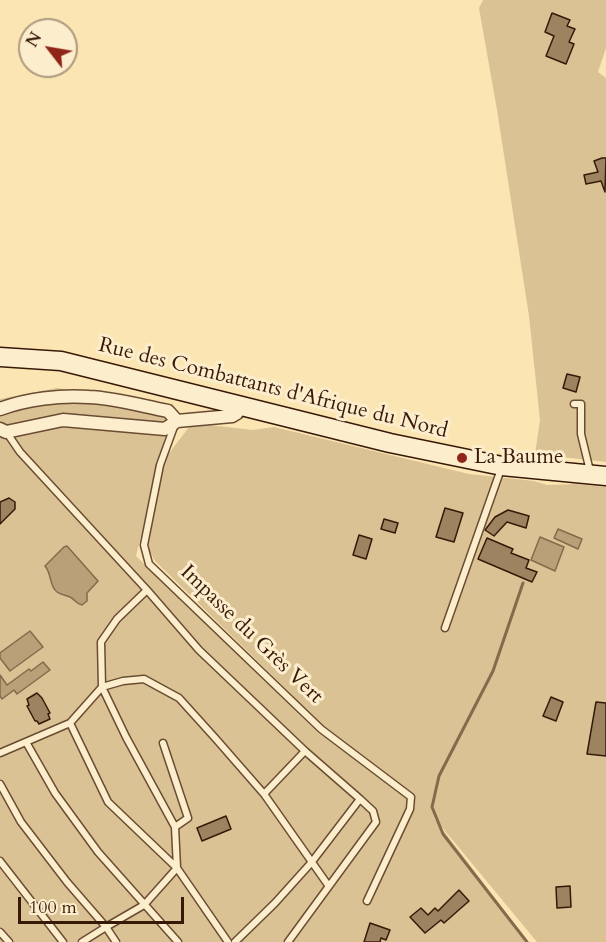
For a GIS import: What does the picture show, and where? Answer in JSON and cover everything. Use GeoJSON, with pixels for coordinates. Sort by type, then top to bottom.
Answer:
{"type":"FeatureCollection","features":[{"type":"Feature","properties":{"kind":"main road","name":"Rue des Combattants d'Afrique du Nord"},"geometry":{"type":"LineString","coordinates":[[0,357],[61,361],[390,443],[502,466],[598,475]]}},
{"type":"Feature","properties":{"kind":"street"},"geometry":{"type":"LineString","coordinates":[[0,409],[19,402],[69,396],[90,397],[168,411],[177,421]]}},
{"type":"Feature","properties":{"kind":"street"},"geometry":{"type":"LineString","coordinates":[[3,431],[63,420],[165,429],[177,421],[232,416],[237,413],[239,404]]}},
{"type":"Feature","properties":{"kind":"lane"},"geometry":{"type":"LineString","coordinates":[[574,404],[581,405],[581,434],[598,475]]}},
{"type":"Feature","properties":{"kind":"lane","name":"Impasse du Grès Vert"},"geometry":{"type":"LineString","coordinates":[[177,421],[160,465],[144,545],[149,564],[321,729],[411,797],[410,809],[367,901]]}},
{"type":"Feature","properties":{"kind":"lane"},"geometry":{"type":"LineString","coordinates":[[3,431],[79,518],[119,557],[199,650],[305,751],[373,811],[376,822],[288,942]]}},
{"type":"Feature","properties":{"kind":"lane"},"geometry":{"type":"LineString","coordinates":[[445,628],[502,466]]}},
{"type":"Feature","properties":{"kind":"lane"},"geometry":{"type":"LineString","coordinates":[[82,942],[144,905],[177,868],[175,827],[126,737],[102,687],[101,642],[117,619],[147,591]]}},
{"type":"Feature","properties":{"kind":"lane"},"geometry":{"type":"LineString","coordinates":[[0,753],[70,723],[102,687],[123,681],[144,679],[179,698],[264,794],[328,885]]}},
{"type":"Feature","properties":{"kind":"lane"},"geometry":{"type":"LineString","coordinates":[[70,723],[108,802],[177,868],[228,942]]}},
{"type":"Feature","properties":{"kind":"lane"},"geometry":{"type":"LineString","coordinates":[[26,742],[55,793],[98,852],[178,942]]}},
{"type":"Feature","properties":{"kind":"lane"},"geometry":{"type":"LineString","coordinates":[[163,743],[188,818],[175,827]]}},
{"type":"Feature","properties":{"kind":"lane"},"geometry":{"type":"LineString","coordinates":[[264,794],[305,751]]}},
{"type":"Feature","properties":{"kind":"lane"},"geometry":{"type":"LineString","coordinates":[[0,784],[21,822],[116,942]]}},
{"type":"Feature","properties":{"kind":"lane"},"geometry":{"type":"LineString","coordinates":[[235,942],[311,863],[360,799]]}},
{"type":"Feature","properties":{"kind":"lane"},"geometry":{"type":"LineString","coordinates":[[0,861],[63,942]]}},
{"type":"Feature","properties":{"kind":"lane"},"geometry":{"type":"LineString","coordinates":[[0,932],[9,942]]}},
{"type":"Feature","properties":{"kind":"shaded area"},"geometry":{"type":"Polygon","coordinates":[[[483,0],[606,0],[606,48],[598,72],[606,78],[606,462],[535,454],[540,420],[529,316],[479,8],[483,0]]]}},
{"type":"Feature","properties":{"kind":"shaded area"},"geometry":{"type":"Polygon","coordinates":[[[57,388],[173,404],[136,556],[317,732],[406,789],[324,726],[155,561],[148,548],[164,460],[192,423],[253,430],[274,427],[469,474],[534,481],[547,485],[577,484],[606,487],[606,942],[537,942],[431,814],[528,942],[0,942],[0,399],[57,388]]]}},
{"type":"Feature","properties":{"kind":"shaded area"},"geometry":{"type":"Polygon","coordinates":[[[558,529],[582,539],[578,549],[554,538],[558,529]]]}},
{"type":"Feature","properties":{"kind":"shaded area"},"geometry":{"type":"Polygon","coordinates":[[[540,537],[564,547],[555,571],[531,560],[540,537]]]}},
{"type":"Feature","properties":{"kind":"shaded area"},"geometry":{"type":"Polygon","coordinates":[[[67,546],[98,581],[87,593],[87,601],[82,605],[54,589],[45,566],[67,546]]]}},
{"type":"Feature","properties":{"kind":"shaded area"},"geometry":{"type":"Polygon","coordinates":[[[30,631],[43,647],[10,671],[0,658],[0,653],[30,631]]]}},
{"type":"Feature","properties":{"kind":"shaded area"},"geometry":{"type":"Polygon","coordinates":[[[43,662],[50,670],[17,694],[14,690],[2,699],[0,675],[7,685],[43,662]]]}},
{"type":"Feature","properties":{"kind":"building"},"geometry":{"type":"Polygon","coordinates":[[[552,13],[570,20],[567,26],[575,29],[569,42],[574,44],[566,64],[546,56],[554,36],[545,32],[552,13]]]}},
{"type":"Feature","properties":{"kind":"building"},"geometry":{"type":"Polygon","coordinates":[[[606,158],[605,192],[601,181],[586,184],[584,175],[598,172],[594,161],[606,158]]]}},
{"type":"Feature","properties":{"kind":"building"},"geometry":{"type":"Polygon","coordinates":[[[567,374],[580,377],[576,392],[563,388],[567,374]]]}},
{"type":"Feature","properties":{"kind":"building"},"geometry":{"type":"Polygon","coordinates":[[[9,498],[15,502],[15,509],[0,524],[0,502],[9,498]]]}},
{"type":"Feature","properties":{"kind":"building"},"geometry":{"type":"Polygon","coordinates":[[[445,508],[463,513],[454,542],[436,537],[445,508]]]}},
{"type":"Feature","properties":{"kind":"building"},"geometry":{"type":"Polygon","coordinates":[[[508,510],[529,516],[526,528],[507,522],[494,536],[485,530],[495,517],[508,510]]]}},
{"type":"Feature","properties":{"kind":"building"},"geometry":{"type":"Polygon","coordinates":[[[384,519],[398,523],[395,533],[381,529],[384,519]]]}},
{"type":"Feature","properties":{"kind":"building"},"geometry":{"type":"Polygon","coordinates":[[[359,535],[372,539],[366,559],[353,555],[359,535]]]}},
{"type":"Feature","properties":{"kind":"building"},"geometry":{"type":"Polygon","coordinates":[[[487,538],[513,549],[511,553],[529,560],[526,568],[537,572],[532,582],[478,559],[487,538]]]}},
{"type":"Feature","properties":{"kind":"building"},"geometry":{"type":"Polygon","coordinates":[[[37,693],[50,713],[48,714],[50,719],[39,724],[27,706],[29,705],[27,699],[37,693]]]}},
{"type":"Feature","properties":{"kind":"building"},"geometry":{"type":"Polygon","coordinates":[[[551,697],[563,702],[556,721],[543,716],[551,697]]]}},
{"type":"Feature","properties":{"kind":"building"},"geometry":{"type":"Polygon","coordinates":[[[596,702],[606,703],[606,756],[587,754],[596,702]]]}},
{"type":"Feature","properties":{"kind":"building"},"geometry":{"type":"Polygon","coordinates":[[[226,816],[231,829],[202,841],[197,828],[226,816]]]}},
{"type":"Feature","properties":{"kind":"building"},"geometry":{"type":"Polygon","coordinates":[[[570,886],[571,907],[557,908],[556,887],[570,886]]]}},
{"type":"Feature","properties":{"kind":"building"},"geometry":{"type":"Polygon","coordinates":[[[459,890],[469,901],[444,923],[441,920],[425,933],[410,917],[421,908],[428,915],[435,908],[438,911],[459,890]]]}},
{"type":"Feature","properties":{"kind":"building"},"geometry":{"type":"Polygon","coordinates":[[[370,923],[390,930],[386,940],[381,938],[380,942],[364,942],[370,923]]]}},
{"type":"Feature","properties":{"kind":"waterway"},"geometry":{"type":"LineString","coordinates":[[523,583],[493,671],[439,776],[432,807],[443,834],[527,942]]}},
{"type":"Feature","properties":{"kind":"place","name":"La Baume"},"geometry":{"type":"Point","coordinates":[462,458]}}]}
